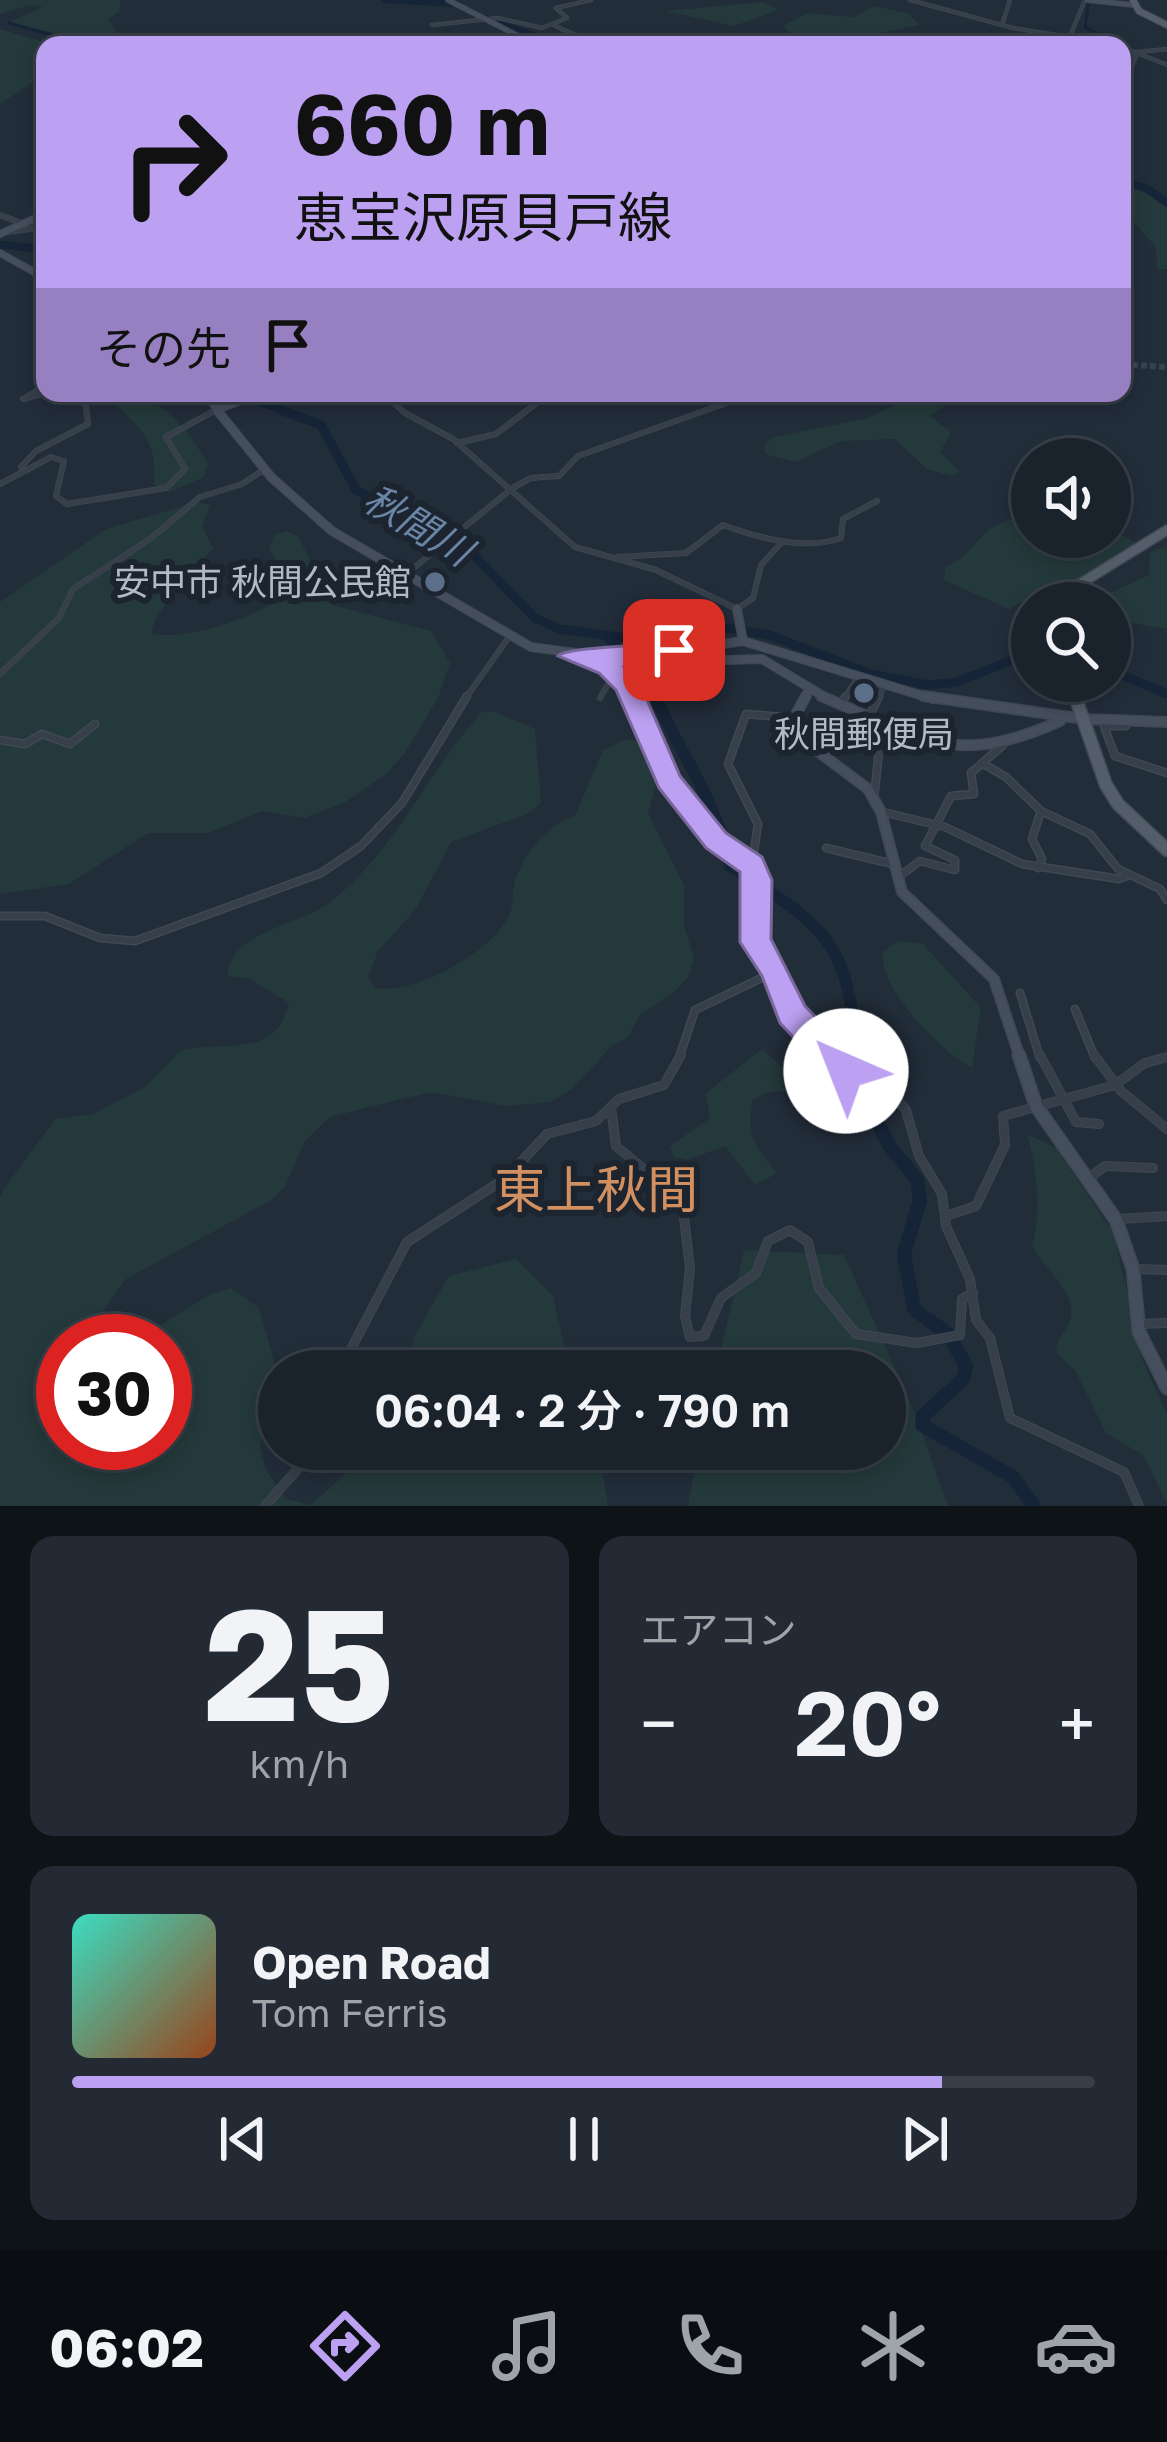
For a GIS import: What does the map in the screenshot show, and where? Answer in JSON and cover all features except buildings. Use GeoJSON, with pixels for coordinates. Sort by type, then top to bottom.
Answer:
{"type":"FeatureCollection","features":[{"type":"Feature","properties":{"kind":"main road"},"geometry":{"type":"LineString","coordinates":[[1088,0],[1133,2],[1167,25]]}},
{"type":"Feature","properties":{"kind":"main road"},"geometry":{"type":"LineString","coordinates":[[450,2],[512,36]]}},
{"type":"Feature","properties":{"kind":"main road"},"geometry":{"type":"LineString","coordinates":[[3,233],[36,218]]}},
{"type":"Feature","properties":{"kind":"main road"},"geometry":{"type":"LineString","coordinates":[[0,253],[36,273]]}},
{"type":"Feature","properties":{"kind":"main road"},"geometry":{"type":"LineString","coordinates":[[213,402],[265,470],[332,531],[509,637],[611,670],[743,638],[884,686],[1060,716],[1167,722]]}},
{"type":"Feature","properties":{"kind":"main road"},"geometry":{"type":"LineString","coordinates":[[220,409],[239,402]]}},
{"type":"Feature","properties":{"kind":"main road"},"geometry":{"type":"LineString","coordinates":[[1083,582],[1167,530]]}},
{"type":"Feature","properties":{"kind":"main road"},"geometry":{"type":"LineString","coordinates":[[739,612],[743,638]]}},
{"type":"Feature","properties":{"kind":"main road"},"geometry":{"type":"LineString","coordinates":[[571,656],[634,663],[756,658],[809,690],[942,747],[1003,745],[1060,722],[1060,716]]}},
{"type":"Feature","properties":{"kind":"main road"},"geometry":{"type":"LineString","coordinates":[[809,690],[794,718],[799,739],[852,772],[874,799],[896,879],[912,906],[984,964],[994,979],[1036,1106],[1116,1220],[1133,1269],[1137,1324],[1167,1388]]}},
{"type":"Feature","properties":{"kind":"main road"},"geometry":{"type":"LineString","coordinates":[[1078,702],[1106,784],[1167,850]]}},
{"type":"Feature","properties":{"kind":"street"},"geometry":{"type":"LineString","coordinates":[[432,25],[482,20],[554,25],[568,18],[556,8],[591,0]]}},
{"type":"Feature","properties":{"kind":"street"},"geometry":{"type":"LineString","coordinates":[[910,0],[936,3],[1012,28],[1080,36]]}},
{"type":"Feature","properties":{"kind":"street"},"geometry":{"type":"LineString","coordinates":[[1004,22],[1010,0]]}},
{"type":"Feature","properties":{"kind":"street"},"geometry":{"type":"LineString","coordinates":[[1072,34],[1088,0]]}},
{"type":"Feature","properties":{"kind":"street"},"geometry":{"type":"LineString","coordinates":[[504,33],[527,25]]}},
{"type":"Feature","properties":{"kind":"street"},"geometry":{"type":"LineString","coordinates":[[554,25],[575,36]]}},
{"type":"Feature","properties":{"kind":"street"},"geometry":{"type":"LineString","coordinates":[[1137,53],[1167,49]]}},
{"type":"Feature","properties":{"kind":"street"},"geometry":{"type":"LineString","coordinates":[[1131,51],[1167,64]]}},
{"type":"Feature","properties":{"kind":"street"},"geometry":{"type":"LineString","coordinates":[[1131,68],[1137,53]]}},
{"type":"Feature","properties":{"kind":"street"},"geometry":{"type":"LineString","coordinates":[[0,215],[25,224]]}},
{"type":"Feature","properties":{"kind":"street"},"geometry":{"type":"LineString","coordinates":[[3,233],[36,228]]}},
{"type":"Feature","properties":{"kind":"street"},"geometry":{"type":"LineString","coordinates":[[19,471],[36,451],[88,424],[82,402]]}},
{"type":"Feature","properties":{"kind":"street"},"geometry":{"type":"LineString","coordinates":[[392,402],[457,443],[510,495],[575,548],[656,570],[739,612],[753,598],[761,565],[783,542]]}},
{"type":"Feature","properties":{"kind":"street"},"geometry":{"type":"LineString","coordinates":[[457,443],[496,434],[538,402]]}},
{"type":"Feature","properties":{"kind":"street"},"geometry":{"type":"LineString","coordinates":[[404,575],[526,480],[563,473],[578,456],[729,402]]}},
{"type":"Feature","properties":{"kind":"street"},"geometry":{"type":"LineString","coordinates":[[0,484],[46,457],[62,459],[65,470],[56,496],[72,504],[166,488],[185,469],[166,436],[220,409]]}},
{"type":"Feature","properties":{"kind":"street"},"geometry":{"type":"LineString","coordinates":[[0,674],[59,618],[71,591],[144,544],[200,496],[242,484],[265,470]]}},
{"type":"Feature","properties":{"kind":"street"},"geometry":{"type":"LineString","coordinates":[[617,559],[686,553],[723,525],[783,542],[839,540],[843,520],[877,501]]}},
{"type":"Feature","properties":{"kind":"street"},"geometry":{"type":"LineString","coordinates":[[0,916],[45,916],[100,938],[135,941],[321,873],[362,846],[402,803],[509,637]]}},
{"type":"Feature","properties":{"kind":"street"},"geometry":{"type":"LineString","coordinates":[[599,698],[611,670],[628,686],[669,781],[716,840],[752,865]]}},
{"type":"Feature","properties":{"kind":"street"},"geometry":{"type":"LineString","coordinates":[[842,703],[857,679]]}},
{"type":"Feature","properties":{"kind":"street"},"geometry":{"type":"LineString","coordinates":[[869,716],[884,686]]}},
{"type":"Feature","properties":{"kind":"street"},"geometry":{"type":"LineString","coordinates":[[794,718],[746,714],[728,764],[758,824],[752,865],[757,883],[752,927],[762,954],[776,970],[799,1024],[853,1078],[903,1105],[919,1156],[940,1187],[973,1293],[976,1320],[990,1338],[1010,1418],[1124,1472],[1138,1506]]}},
{"type":"Feature","properties":{"kind":"street"},"geometry":{"type":"LineString","coordinates":[[1125,719],[1126,726],[1103,726],[1115,756],[1167,773]]}},
{"type":"Feature","properties":{"kind":"street"},"geometry":{"type":"LineString","coordinates":[[874,799],[882,722]]}},
{"type":"Feature","properties":{"kind":"street"},"geometry":{"type":"LineString","coordinates":[[0,740],[25,744],[42,734],[72,743],[95,724]]}},
{"type":"Feature","properties":{"kind":"street"},"geometry":{"type":"LineString","coordinates":[[896,879],[920,861],[955,870],[955,860],[925,846],[951,796],[974,794],[971,773],[1003,745]]}},
{"type":"Feature","properties":{"kind":"street"},"geometry":{"type":"LineString","coordinates":[[982,763],[1006,777],[1041,811],[1090,833],[1114,866],[1164,891],[1167,900]]}},
{"type":"Feature","properties":{"kind":"street"},"geometry":{"type":"LineString","coordinates":[[1038,868],[1042,859],[1032,839],[1041,811]]}},
{"type":"Feature","properties":{"kind":"street"},"geometry":{"type":"LineString","coordinates":[[881,812],[934,824],[1038,868],[1118,879],[1130,875]]}},
{"type":"Feature","properties":{"kind":"street"},"geometry":{"type":"LineString","coordinates":[[826,848],[892,863]]}},
{"type":"Feature","properties":{"kind":"street"},"geometry":{"type":"LineString","coordinates":[[352,1350],[407,1242],[506,1178],[547,1135],[596,1121],[611,1107],[667,1082],[687,1044],[695,1010],[776,970]]}},
{"type":"Feature","properties":{"kind":"street"},"geometry":{"type":"LineString","coordinates":[[1020,993],[1060,1101],[1076,1122],[1099,1124]]}},
{"type":"Feature","properties":{"kind":"street"},"geometry":{"type":"LineString","coordinates":[[1075,1009],[1088,1051],[1115,1085],[1167,1129]]}},
{"type":"Feature","properties":{"kind":"street"},"geometry":{"type":"LineString","coordinates":[[946,1216],[976,1206],[1005,1145],[1003,1117],[1115,1085],[1144,1063],[1167,1057]]}},
{"type":"Feature","properties":{"kind":"street"},"geometry":{"type":"LineString","coordinates":[[611,1107],[612,1136],[620,1150],[655,1172],[682,1201],[679,1230],[691,1283],[683,1322],[690,1337],[704,1336],[722,1298],[752,1278],[768,1241],[786,1231],[808,1242],[822,1293],[853,1331],[869,1339],[947,1341],[960,1335],[962,1299],[973,1293]]}},
{"type":"Feature","properties":{"kind":"street"},"geometry":{"type":"LineString","coordinates":[[1088,1179],[1105,1166],[1153,1168]]}},
{"type":"Feature","properties":{"kind":"street"},"geometry":{"type":"LineString","coordinates":[[1116,1220],[1167,1216]]}},
{"type":"Feature","properties":{"kind":"street"},"geometry":{"type":"LineString","coordinates":[[1133,1269],[1167,1270]]}},
{"type":"Feature","properties":{"kind":"street"},"geometry":{"type":"LineString","coordinates":[[1137,1324],[1167,1322]]}},
{"type":"Feature","properties":{"kind":"street"},"geometry":{"type":"LineString","coordinates":[[265,1506],[297,1470]]}},
{"type":"Feature","properties":{"kind":"green space"},"geometry":{"type":"Polygon","coordinates":[[[0,0],[121,0],[119,12],[108,19],[120,36],[64,36],[10,22],[43,7],[30,5],[0,14],[0,0]]]}},
{"type":"Feature","properties":{"kind":"green space"},"geometry":{"type":"Polygon","coordinates":[[[763,2],[779,10],[734,26],[665,11],[763,2]]]}},
{"type":"Feature","properties":{"kind":"green space"},"geometry":{"type":"Polygon","coordinates":[[[874,6],[907,13],[920,25],[866,36],[791,36],[783,26],[808,13],[854,17],[874,6]]]}},
{"type":"Feature","properties":{"kind":"green space"},"geometry":{"type":"Polygon","coordinates":[[[0,29],[36,40],[36,80],[0,104],[0,29]]]}},
{"type":"Feature","properties":{"kind":"green space"},"geometry":{"type":"Polygon","coordinates":[[[1131,186],[1167,204],[1167,269],[1157,269],[1156,247],[1131,219],[1131,186]]]}},
{"type":"Feature","properties":{"kind":"green space"},"geometry":{"type":"Polygon","coordinates":[[[114,402],[149,402],[166,412],[208,463],[204,477],[169,492],[154,485],[152,453],[135,423],[114,402]]]}},
{"type":"Feature","properties":{"kind":"green space"},"geometry":{"type":"Polygon","coordinates":[[[901,402],[951,402],[930,416],[951,432],[940,452],[959,471],[952,476],[927,469],[895,439],[841,441],[796,462],[765,454],[764,445],[774,437],[868,418],[901,402]]]}},
{"type":"Feature","properties":{"kind":"green space"},"geometry":{"type":"Polygon","coordinates":[[[197,502],[211,505],[202,526],[213,548],[157,615],[151,633],[203,630],[246,617],[280,598],[289,589],[269,547],[274,535],[287,531],[298,536],[333,605],[431,631],[450,663],[438,698],[405,753],[386,774],[344,803],[304,818],[262,811],[209,833],[148,833],[69,884],[0,894],[0,602],[106,529],[197,502]]]}},
{"type":"Feature","properties":{"kind":"green space"},"geometry":{"type":"Polygon","coordinates":[[[1011,520],[1011,558],[1114,558],[1078,582],[1011,582],[1009,609],[944,580],[945,567],[994,526],[1011,520]]]}},
{"type":"Feature","properties":{"kind":"green space"},"geometry":{"type":"Polygon","coordinates":[[[1167,546],[1167,629],[1131,623],[1131,583],[1149,575],[1150,552],[1167,546]]]}},
{"type":"Feature","properties":{"kind":"green space"},"geometry":{"type":"Polygon","coordinates":[[[482,712],[495,712],[535,729],[541,803],[527,814],[451,842],[416,909],[378,951],[368,978],[375,988],[410,985],[449,969],[499,931],[510,913],[516,878],[527,855],[544,835],[575,816],[603,750],[627,739],[644,743],[660,768],[648,814],[684,885],[684,925],[694,958],[688,977],[640,1015],[628,1037],[612,1046],[572,1089],[551,1102],[505,1106],[431,1092],[330,1117],[305,1141],[285,1187],[270,1201],[126,1279],[101,1314],[36,1314],[36,1470],[192,1470],[192,1314],[178,1314],[231,1288],[259,1308],[271,1350],[258,1350],[258,1470],[266,1470],[286,1499],[311,1505],[350,1470],[602,1470],[608,1506],[0,1506],[0,1197],[4,1189],[55,1119],[93,1114],[145,1087],[180,1051],[245,1044],[272,1033],[289,1003],[248,978],[227,976],[231,960],[254,938],[319,909],[356,879],[482,712]]]}},
{"type":"Feature","properties":{"kind":"green space"},"geometry":{"type":"Polygon","coordinates":[[[898,941],[923,944],[981,1008],[972,1068],[929,1034],[890,983],[883,952],[898,941]]]}},
{"type":"Feature","properties":{"kind":"green space"},"geometry":{"type":"Polygon","coordinates":[[[762,1049],[790,1075],[824,1091],[811,1100],[775,1091],[753,1100],[754,1140],[777,1173],[755,1185],[725,1146],[687,1160],[674,1157],[670,1146],[710,1118],[706,1093],[762,1049]]]}},
{"type":"Feature","properties":{"kind":"green space"},"geometry":{"type":"Polygon","coordinates":[[[1027,1134],[1056,1148],[1114,1234],[1142,1359],[1167,1414],[1167,1504],[1143,1455],[1106,1433],[1076,1372],[1056,1352],[1070,1321],[1071,1306],[1032,1246],[1037,1190],[1027,1134]]]}},
{"type":"Feature","properties":{"kind":"green space"},"geometry":{"type":"Polygon","coordinates":[[[744,1250],[844,1255],[887,1350],[721,1350],[744,1250]]]}},
{"type":"Feature","properties":{"kind":"green space"},"geometry":{"type":"Polygon","coordinates":[[[516,1259],[553,1296],[565,1350],[411,1350],[449,1276],[516,1259]]]}},
{"type":"Feature","properties":{"kind":"green space"},"geometry":{"type":"Polygon","coordinates":[[[906,1393],[948,1506],[688,1506],[695,1470],[906,1470],[906,1393]]]}},
{"type":"Feature","properties":{"kind":"waterway"},"geometry":{"type":"LineString","coordinates":[[384,0],[458,4]]}},
{"type":"Feature","properties":{"kind":"waterway"},"geometry":{"type":"LineString","coordinates":[[1089,0],[1085,27],[1103,36]]}},
{"type":"Feature","properties":{"kind":"waterway"},"geometry":{"type":"LineString","coordinates":[[485,18],[536,36]]}},
{"type":"Feature","properties":{"kind":"waterway"},"geometry":{"type":"LineString","coordinates":[[9,23],[55,36]]}},
{"type":"Feature","properties":{"kind":"waterway"},"geometry":{"type":"LineString","coordinates":[[1131,184],[1167,203]]}},
{"type":"Feature","properties":{"kind":"waterway","name":"秋間川"},"geometry":{"type":"LineString","coordinates":[[0,245],[36,248]]}},
{"type":"Feature","properties":{"kind":"waterway","name":"秋間川"},"geometry":{"type":"LineString","coordinates":[[261,402],[289,413]]}},
{"type":"Feature","properties":{"kind":"waterway","name":"秋間川"},"geometry":{"type":"LineString","coordinates":[[281,410],[289,413]]}},
{"type":"Feature","properties":{"kind":"waterway","name":"秋間川"},"geometry":{"type":"LineString","coordinates":[[289,413],[321,425],[356,490],[466,547],[535,618],[559,629],[633,639],[731,628],[772,636],[871,674],[928,685],[957,682],[1011,660]]}},
{"type":"Feature","properties":{"kind":"waterway"},"geometry":{"type":"LineString","coordinates":[[609,639],[647,678],[656,699]]}},
{"type":"Feature","properties":{"kind":"waterway","name":"秋間川"},"geometry":{"type":"LineString","coordinates":[[1131,679],[1167,694]]}},
{"type":"Feature","properties":{"kind":"waterway"},"geometry":{"type":"LineString","coordinates":[[655,696],[707,799],[730,866],[810,922],[839,961],[853,1018],[856,1058]]}},
{"type":"Feature","properties":{"kind":"waterway"},"geometry":{"type":"LineString","coordinates":[[856,1055],[858,1085],[889,1145],[917,1180],[920,1200],[904,1254],[914,1309],[948,1334],[966,1366],[963,1379],[923,1416],[922,1425],[1013,1477],[1034,1506]]}},
{"type":"Feature","properties":{"kind":"tunnel"},"geometry":{"type":"LineString","coordinates":[[1132,365],[1167,367]]}},
{"type":"Feature","properties":{"kind":"place","name":"安中市 秋間公民館"},"geometry":{"type":"Point","coordinates":[435,582]}},
{"type":"Feature","properties":{"kind":"place","name":"秋間郵便局"},"geometry":{"type":"Point","coordinates":[864,693]}},
{"type":"Feature","properties":{"kind":"district","name":"東上秋間"},"geometry":{"type":"Point","coordinates":[596,1190]}},
{"type":"Feature","properties":{"kind":"route"},"geometry":{"type":"LineString","coordinates":[[674,650],[620,659],[571,656],[608,667],[628,686],[627,694],[658,747],[669,781],[716,840],[752,865],[758,880],[752,927],[756,942],[776,970],[791,1013],[846,1071]]}}]}
